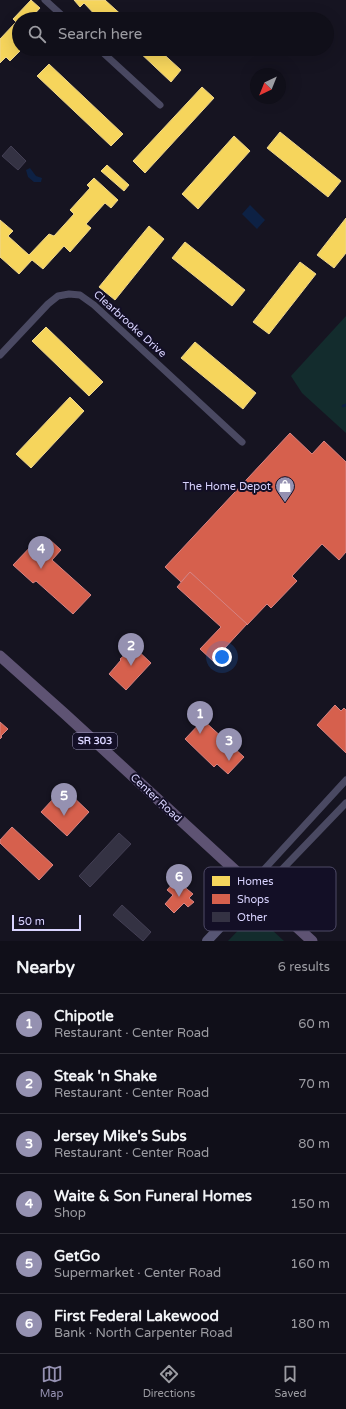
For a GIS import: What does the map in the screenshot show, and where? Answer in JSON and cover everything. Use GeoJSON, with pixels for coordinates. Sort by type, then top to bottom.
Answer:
{"type":"FeatureCollection","features":[{"type":"Feature","properties":{"kind":"main road","name":"Center Road"},"geometry":{"type":"LineString","coordinates":[[0,656],[232,867]]}},
{"type":"Feature","properties":{"kind":"main road","name":"Center Road"},"geometry":{"type":"LineString","coordinates":[[301,931],[312,941]]}},
{"type":"Feature","properties":{"kind":"street"},"geometry":{"type":"LineString","coordinates":[[45,0],[58,12]]}},
{"type":"Feature","properties":{"kind":"street"},"geometry":{"type":"LineString","coordinates":[[107,56],[160,104]]}},
{"type":"Feature","properties":{"kind":"street","name":"Clearbrooke Drive"},"geometry":{"type":"LineString","coordinates":[[0,355],[48,304],[58,296],[68,294],[80,295],[94,305],[242,442]]}},
{"type":"Feature","properties":{"kind":"street"},"geometry":{"type":"LineString","coordinates":[[265,867],[346,780]]}},
{"type":"Feature","properties":{"kind":"street"},"geometry":{"type":"LineString","coordinates":[[285,867],[346,803]]}},
{"type":"Feature","properties":{"kind":"street"},"geometry":{"type":"LineString","coordinates":[[207,941],[216,931]]}},
{"type":"Feature","properties":{"kind":"green space"},"geometry":{"type":"Polygon","coordinates":[[[346,316],[346,433],[302,393],[291,376],[346,316]]]}},
{"type":"Feature","properties":{"kind":"green space"},"geometry":{"type":"Polygon","coordinates":[[[238,931],[273,931],[284,941],[228,941],[238,931]]]}},
{"type":"Feature","properties":{"kind":"water"},"geometry":{"type":"Polygon","coordinates":[[[30,168],[36,176],[42,178],[41,182],[34,182],[28,177],[26,170],[30,168]]]}},
{"type":"Feature","properties":{"kind":"water"},"geometry":{"type":"Polygon","coordinates":[[[250,205],[265,220],[257,229],[242,214],[250,205]]]}},
{"type":"Feature","properties":{"kind":"building: Homes"},"geometry":{"type":"Polygon","coordinates":[[[31,0],[40,8],[36,12],[20,12],[31,0]]]}},
{"type":"Feature","properties":{"kind":"building: Homes"},"geometry":{"type":"Polygon","coordinates":[[[74,0],[105,0],[118,12],[92,12],[84,3],[80,7],[74,0]]]}},
{"type":"Feature","properties":{"kind":"building: Homes"},"geometry":{"type":"Polygon","coordinates":[[[12,26],[12,56],[15,56],[10,61],[6,57],[0,63],[0,39],[12,26]]]}},
{"type":"Feature","properties":{"kind":"building: Homes"},"geometry":{"type":"Polygon","coordinates":[[[143,56],[166,56],[181,70],[171,82],[143,56]]]}},
{"type":"Feature","properties":{"kind":"building: Homes"},"geometry":{"type":"Polygon","coordinates":[[[49,64],[123,134],[111,146],[37,76],[49,64]]]}},
{"type":"Feature","properties":{"kind":"building: Homes"},"geometry":{"type":"Polygon","coordinates":[[[202,87],[214,98],[145,173],[133,161],[202,87]]]}},
{"type":"Feature","properties":{"kind":"building: Homes"},"geometry":{"type":"Polygon","coordinates":[[[280,132],[341,181],[328,197],[267,148],[280,132]]]}},
{"type":"Feature","properties":{"kind":"building: Homes"},"geometry":{"type":"Polygon","coordinates":[[[234,136],[250,151],[198,209],[182,194],[234,136]]]}},
{"type":"Feature","properties":{"kind":"building: Homes"},"geometry":{"type":"Polygon","coordinates":[[[107,165],[129,185],[124,191],[101,171],[107,165]]]}},
{"type":"Feature","properties":{"kind":"building: Homes"},"geometry":{"type":"Polygon","coordinates":[[[94,178],[118,200],[111,208],[105,203],[86,224],[91,228],[70,252],[64,246],[43,269],[32,260],[19,274],[0,257],[0,220],[13,231],[8,236],[29,255],[49,234],[54,236],[74,214],[70,210],[90,188],[87,185],[94,178]]]}},
{"type":"Feature","properties":{"kind":"building: Homes"},"geometry":{"type":"Polygon","coordinates":[[[346,218],[346,253],[334,268],[317,255],[346,218]]]}},
{"type":"Feature","properties":{"kind":"building: Homes"},"geometry":{"type":"Polygon","coordinates":[[[149,226],[164,239],[115,300],[99,287],[149,226]]]}},
{"type":"Feature","properties":{"kind":"building: Homes"},"geometry":{"type":"Polygon","coordinates":[[[185,242],[245,290],[232,306],[172,258],[185,242]]]}},
{"type":"Feature","properties":{"kind":"building: Homes"},"geometry":{"type":"Polygon","coordinates":[[[300,262],[316,274],[269,334],[253,322],[300,262]]]}},
{"type":"Feature","properties":{"kind":"building: Homes"},"geometry":{"type":"Polygon","coordinates":[[[46,327],[103,382],[89,396],[32,341],[46,327]]]}},
{"type":"Feature","properties":{"kind":"building: Homes"},"geometry":{"type":"Polygon","coordinates":[[[195,342],[256,393],[243,409],[181,358],[195,342]]]}},
{"type":"Feature","properties":{"kind":"building: Homes"},"geometry":{"type":"Polygon","coordinates":[[[70,397],[84,411],[31,468],[16,454],[70,397]]]}},
{"type":"Feature","properties":{"kind":"building: Shops","name":"The Home Depot"},"geometry":{"type":"Polygon","coordinates":[[[290,433],[312,454],[324,441],[346,462],[346,552],[339,560],[322,544],[292,576],[297,581],[271,608],[267,604],[247,625],[190,572],[181,582],[165,567],[290,433]]]}},
{"type":"Feature","properties":{"kind":"building: Shops"},"geometry":{"type":"Polygon","coordinates":[[[49,539],[61,550],[52,560],[91,595],[73,614],[36,581],[33,583],[13,565],[37,540],[43,546],[49,539]]]}},
{"type":"Feature","properties":{"kind":"building: Shops"},"geometry":{"type":"Polygon","coordinates":[[[190,572],[247,624],[213,661],[200,649],[221,627],[177,587],[190,572]]]}},
{"type":"Feature","properties":{"kind":"building: Shops"},"geometry":{"type":"Polygon","coordinates":[[[134,647],[151,663],[126,690],[109,674],[121,660],[120,659],[134,647]]]}},
{"type":"Feature","properties":{"kind":"building: Shops"},"geometry":{"type":"Polygon","coordinates":[[[335,705],[341,711],[344,708],[346,710],[346,753],[317,725],[335,705]]]}},
{"type":"Feature","properties":{"kind":"building: Shops"},"geometry":{"type":"Polygon","coordinates":[[[203,720],[244,757],[228,774],[217,764],[214,767],[185,739],[203,720]]]}},
{"type":"Feature","properties":{"kind":"building: Shops"},"geometry":{"type":"Polygon","coordinates":[[[0,722],[8,729],[0,739],[0,722]]]}},
{"type":"Feature","properties":{"kind":"building: Shops"},"geometry":{"type":"Polygon","coordinates":[[[68,792],[89,812],[67,836],[41,812],[54,798],[59,802],[68,792]]]}},
{"type":"Feature","properties":{"kind":"building: Shops"},"geometry":{"type":"Polygon","coordinates":[[[12,827],[53,865],[39,880],[0,843],[0,840],[12,827]]]}},
{"type":"Feature","properties":{"kind":"building: Shops"},"geometry":{"type":"Polygon","coordinates":[[[176,880],[193,894],[189,898],[194,902],[188,907],[184,903],[174,913],[165,904],[173,895],[167,890],[176,880]]]}},
{"type":"Feature","properties":{"kind":"building: Other"},"geometry":{"type":"Polygon","coordinates":[[[11,146],[26,161],[18,170],[2,156],[11,146]]]}},
{"type":"Feature","properties":{"kind":"building: Other"},"geometry":{"type":"Polygon","coordinates":[[[119,833],[131,844],[90,887],[79,876],[119,833]]]}},
{"type":"Feature","properties":{"kind":"building: Other"},"geometry":{"type":"Polygon","coordinates":[[[122,905],[151,932],[143,941],[113,915],[122,905]]]}},
{"type":"Feature","properties":{"kind":"place","name":"The Home Depot"},"geometry":{"type":"Point","coordinates":[285,503]}},
{"type":"Feature","properties":{"kind":"place","name":"Waite & Son Funeral Homes"},"geometry":{"type":"Point","coordinates":[41,569]}},
{"type":"Feature","properties":{"kind":"place","name":"Steak 'n Shake"},"geometry":{"type":"Point","coordinates":[131,666]}},
{"type":"Feature","properties":{"kind":"place","name":"Chipotle"},"geometry":{"type":"Point","coordinates":[200,734]}},
{"type":"Feature","properties":{"kind":"place","name":"Jersey Mike's Subs"},"geometry":{"type":"Point","coordinates":[229,761]}},
{"type":"Feature","properties":{"kind":"place","name":"GetGo"},"geometry":{"type":"Point","coordinates":[64,816]}},
{"type":"Feature","properties":{"kind":"place","name":"First Federal Lakewood"},"geometry":{"type":"Point","coordinates":[179,897]}}]}
